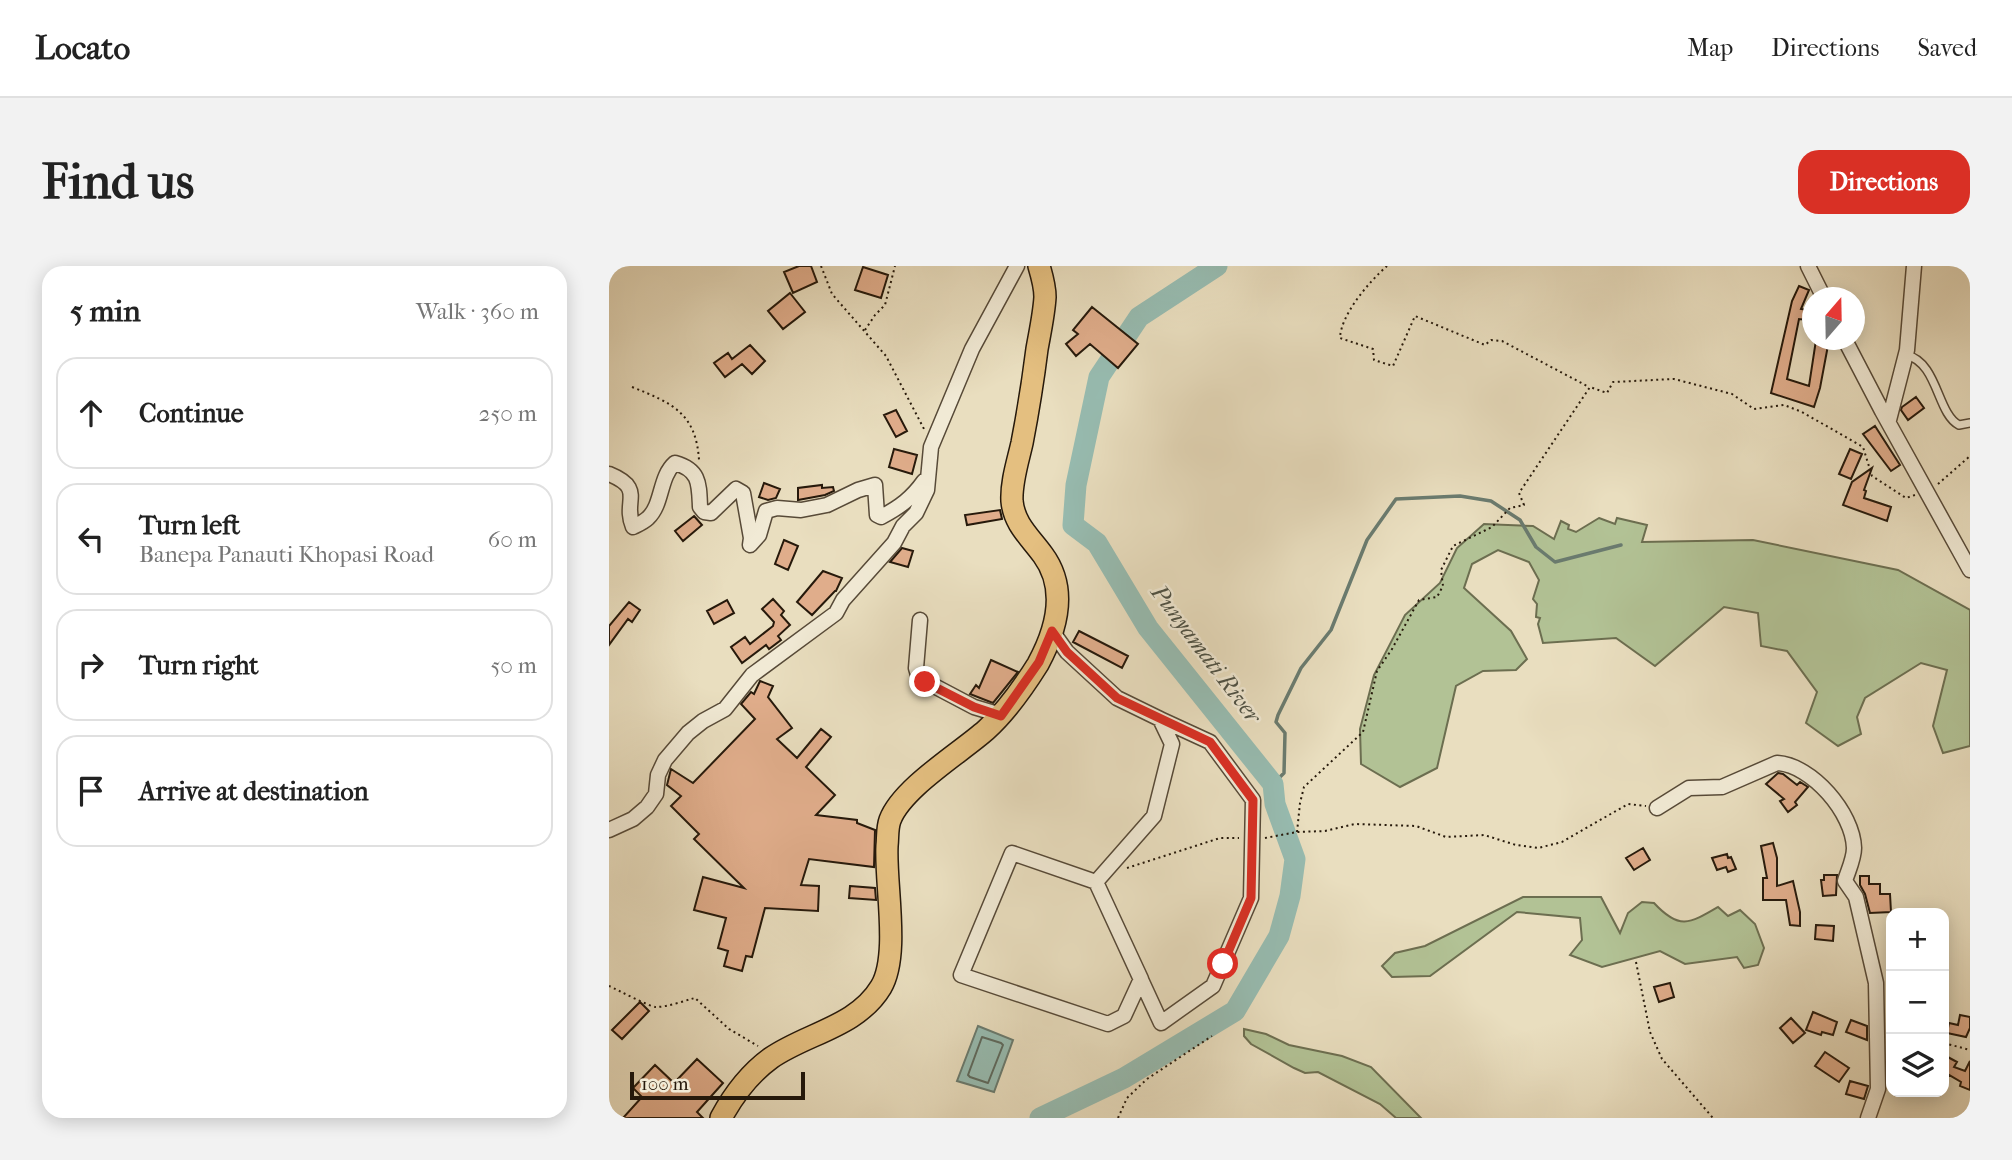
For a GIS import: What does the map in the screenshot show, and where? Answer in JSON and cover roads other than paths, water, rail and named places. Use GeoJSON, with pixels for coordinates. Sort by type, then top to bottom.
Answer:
{"type":"FeatureCollection","features":[{"type":"Feature","properties":{"kind":"main road"},"geometry":{"type":"LineString","coordinates":[[721,1118],[734,1095],[751,1075],[778,1055],[855,1015],[881,986],[886,974],[890,945],[886,862],[888,824],[892,814],[908,794],[1001,716],[1039,662],[1052,631],[1058,606],[1056,578],[1043,555],[1026,537],[1012,501],[1045,296],[1039,266]]}},
{"type":"Feature","properties":{"kind":"street"},"geometry":{"type":"LineString","coordinates":[[609,830],[633,819],[647,807],[656,793],[658,775],[666,760],[688,733],[725,709],[752,675],[835,614],[843,600],[894,543],[903,526],[916,513],[926,490],[931,447],[972,349],[1017,266]]}},
{"type":"Feature","properties":{"kind":"street"},"geometry":{"type":"LineString","coordinates":[[1808,266],[1818,287]]}},
{"type":"Feature","properties":{"kind":"street"},"geometry":{"type":"LineString","coordinates":[[1889,420],[1906,355],[1914,266]]}},
{"type":"Feature","properties":{"kind":"street"},"geometry":{"type":"LineString","coordinates":[[1850,350],[1970,570]]}},
{"type":"Feature","properties":{"kind":"street"},"geometry":{"type":"LineString","coordinates":[[609,474],[624,480],[628,485],[631,495],[630,521],[633,527],[648,518],[656,505],[668,468],[675,463],[688,467],[699,482],[700,507],[705,512],[711,513],[736,489],[743,493],[750,545],[759,535],[767,511],[777,508],[801,510],[827,505],[859,489],[875,485],[875,509],[881,517],[899,508],[913,496],[927,477]]}},
{"type":"Feature","properties":{"kind":"street"},"geometry":{"type":"LineString","coordinates":[[920,620],[916,668],[919,678],[974,707],[1001,716]]}},
{"type":"Feature","properties":{"kind":"street"},"geometry":{"type":"LineString","coordinates":[[1052,631],[1067,652],[1117,698],[1210,742],[1253,800],[1251,898],[1213,986],[1161,1023],[1096,882],[1012,853],[961,975],[1108,1024],[1124,1016],[1141,979],[1096,882]]}},
{"type":"Feature","properties":{"kind":"street"},"geometry":{"type":"LineString","coordinates":[[1096,882],[1154,816],[1172,744],[1160,719]]}},
{"type":"Feature","properties":{"kind":"street"},"geometry":{"type":"LineString","coordinates":[[1657,808],[1689,788],[1722,787],[1777,763],[1803,772],[1828,792],[1838,805],[1853,837],[1854,846],[1854,855],[1845,881],[1856,897],[1876,984],[1878,1089],[1868,1118]]}},
{"type":"Feature","properties":{"kind":"lane"},"geometry":{"type":"LineString","coordinates":[[1906,355],[1915,357],[1922,364],[1952,421],[1959,425],[1970,423]]}},
{"type":"Feature","properties":{"kind":"water"},"geometry":{"type":"Polygon","coordinates":[[[978,1026],[1013,1040],[994,1092],[957,1081],[978,1026]]]}},
{"type":"Feature","properties":{"kind":"waterway","name":"Punyamati River"},"geometry":{"type":"LineString","coordinates":[[1040,1118],[1124,1078],[1235,1011],[1279,936],[1290,896],[1295,859],[1275,804],[1273,784],[1148,628],[1097,543],[1073,525],[1076,485],[1099,377],[1139,317],[1217,266]]}},
{"type":"Feature","properties":{"kind":"waterway"},"geometry":{"type":"LineString","coordinates":[[1273,784],[1284,773],[1285,733],[1276,722],[1278,715],[1301,668],[1331,630],[1367,540],[1396,499],[1460,496],[1491,501],[1520,520],[1536,547],[1555,562],[1621,545]]}}]}
